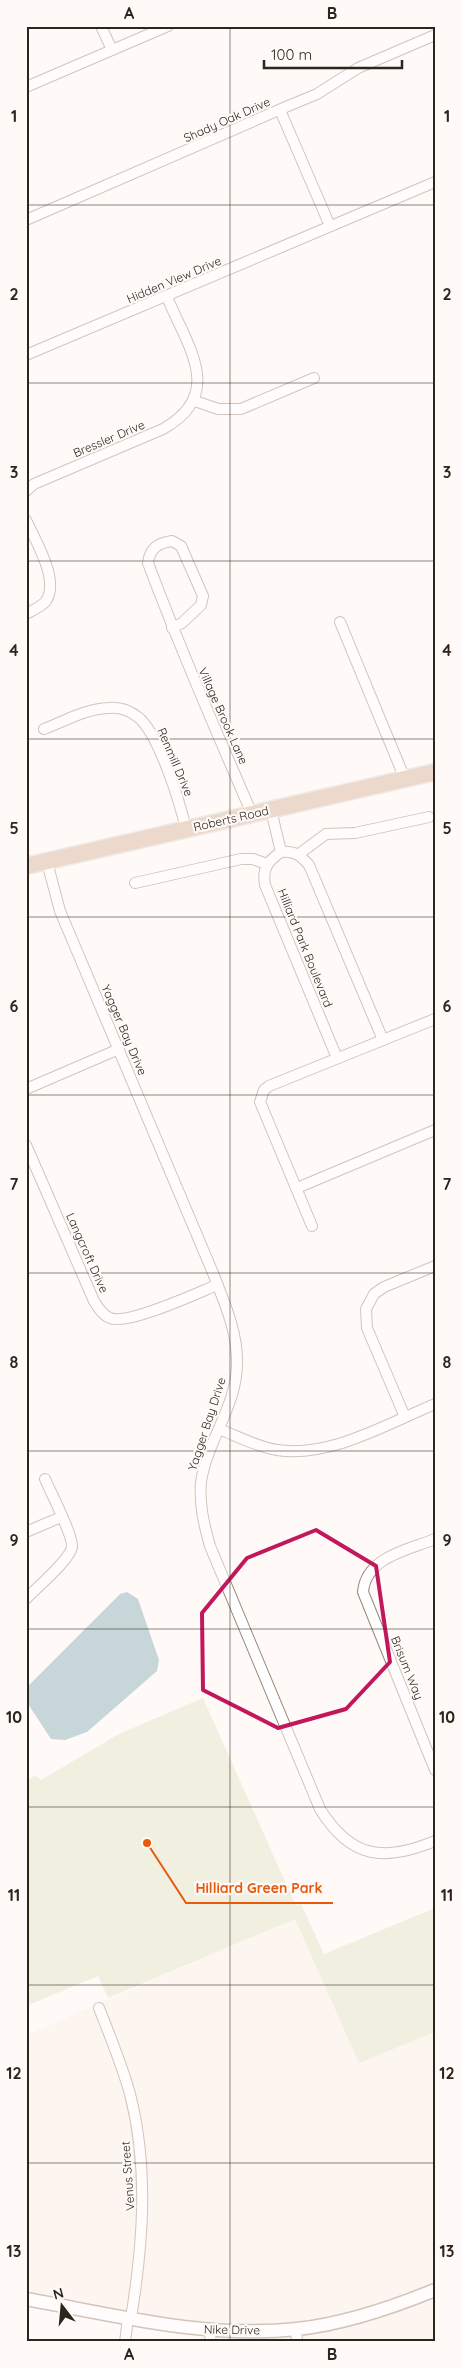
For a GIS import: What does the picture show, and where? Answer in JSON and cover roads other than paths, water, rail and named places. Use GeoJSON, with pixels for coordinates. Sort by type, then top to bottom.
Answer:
{"type":"FeatureCollection","features":[{"type":"Feature","properties":{"kind":"main road","name":"Roberts Road"},"geometry":{"type":"LineString","coordinates":[[26,866],[435,772]]}},
{"type":"Feature","properties":{"kind":"street"},"geometry":{"type":"LineString","coordinates":[[101,26],[112,50]]}},
{"type":"Feature","properties":{"kind":"street"},"geometry":{"type":"LineString","coordinates":[[26,87],[168,26]]}},
{"type":"Feature","properties":{"kind":"street","name":"Shady Oak Drive"},"geometry":{"type":"LineString","coordinates":[[26,220],[316,94],[358,68],[435,35]]}},
{"type":"Feature","properties":{"kind":"street"},"geometry":{"type":"LineString","coordinates":[[280,110],[330,226]]}},
{"type":"Feature","properties":{"kind":"street","name":"Hidden View Drive"},"geometry":{"type":"LineString","coordinates":[[26,356],[435,182]]}},
{"type":"Feature","properties":{"kind":"street"},"geometry":{"type":"LineString","coordinates":[[167,297],[196,367],[198,378],[195,401],[218,408],[241,408],[314,378]]}},
{"type":"Feature","properties":{"kind":"street","name":"Bressler Drive"},"geometry":{"type":"LineString","coordinates":[[26,491],[34,484],[163,429],[181,418],[195,401]]}},
{"type":"Feature","properties":{"kind":"street"},"geometry":{"type":"LineString","coordinates":[[26,520],[46,564],[51,589],[46,601],[26,614]]}},
{"type":"Feature","properties":{"kind":"street","name":"Village Brook Lane"},"geometry":{"type":"LineString","coordinates":[[172,628],[182,623],[201,606],[203,596],[181,546],[172,541],[156,546],[149,556],[148,563],[172,628],[252,814]]}},
{"type":"Feature","properties":{"kind":"street"},"geometry":{"type":"LineString","coordinates":[[340,622],[405,779]]}},
{"type":"Feature","properties":{"kind":"street","name":"Renmill Drive"},"geometry":{"type":"LineString","coordinates":[[44,729],[97,709],[124,709],[138,717],[154,738],[182,810],[186,830]]}},
{"type":"Feature","properties":{"kind":"street"},"geometry":{"type":"LineString","coordinates":[[271,810],[281,852]]}},
{"type":"Feature","properties":{"kind":"street"},"geometry":{"type":"LineString","coordinates":[[299,854],[326,834],[355,834],[429,817]]}},
{"type":"Feature","properties":{"kind":"street"},"geometry":{"type":"LineString","coordinates":[[135,884],[241,859],[252,859],[267,864],[281,852],[290,851],[299,854],[309,865],[383,1040]]}},
{"type":"Feature","properties":{"kind":"street","name":"Yagger Bay Drive"},"geometry":{"type":"LineString","coordinates":[[47,862],[60,911],[217,1285],[235,1338],[237,1362],[235,1385],[206,1461],[201,1482],[201,1504],[210,1546],[320,1809],[331,1826],[344,1840],[380,1854],[398,1853],[435,1841]]}},
{"type":"Feature","properties":{"kind":"street","name":"Hilliard Park Boulevard"},"geometry":{"type":"LineString","coordinates":[[267,864],[264,875],[265,885],[337,1058]]}},
{"type":"Feature","properties":{"kind":"street"},"geometry":{"type":"LineString","coordinates":[[312,1226],[260,1102],[260,1095],[269,1086],[435,1019]]}},
{"type":"Feature","properties":{"kind":"street"},"geometry":{"type":"LineString","coordinates":[[26,1089],[118,1049]]}},
{"type":"Feature","properties":{"kind":"street"},"geometry":{"type":"LineString","coordinates":[[297,1188],[435,1130]]}},
{"type":"Feature","properties":{"kind":"street","name":"Langcroft Drive"},"geometry":{"type":"LineString","coordinates":[[26,1145],[94,1301],[104,1314],[118,1320],[134,1317],[217,1285]]}},
{"type":"Feature","properties":{"kind":"street"},"geometry":{"type":"LineString","coordinates":[[405,1417],[367,1328],[365,1319],[367,1305],[374,1294],[384,1287],[435,1266]]}},
{"type":"Feature","properties":{"kind":"street"},"geometry":{"type":"LineString","coordinates":[[219,1429],[275,1450],[297,1452],[320,1450],[342,1443],[435,1404]]}},
{"type":"Feature","properties":{"kind":"street"},"geometry":{"type":"LineString","coordinates":[[26,1599],[70,1552],[71,1540],[45,1480]]}},
{"type":"Feature","properties":{"kind":"street"},"geometry":{"type":"LineString","coordinates":[[26,1532],[61,1517]]}},
{"type":"Feature","properties":{"kind":"street","name":"Brisum Way"},"geometry":{"type":"LineString","coordinates":[[435,1539],[383,1560],[373,1566],[366,1575],[363,1592],[435,1770]]}},
{"type":"Feature","properties":{"kind":"street","name":"Venus Street"},"geometry":{"type":"LineString","coordinates":[[99,2008],[130,2095],[140,2152],[143,2222],[139,2266],[125,2342]]}},
{"type":"Feature","properties":{"kind":"street","name":"Nike Drive"},"geometry":{"type":"LineString","coordinates":[[26,2299],[171,2326],[211,2336],[238,2332],[297,2335],[361,2316],[435,2290]]}},
{"type":"Feature","properties":{"kind":"water"},"geometry":{"type":"Polygon","coordinates":[[[127,1592],[138,1599],[159,1660],[157,1671],[87,1732],[65,1740],[51,1739],[26,1701],[26,1688],[120,1594],[127,1592]]]}},
{"type":"Feature","properties":{"kind":"place","name":"Hilliard Green Park"},"geometry":{"type":"Point","coordinates":[147,1843]}}]}
